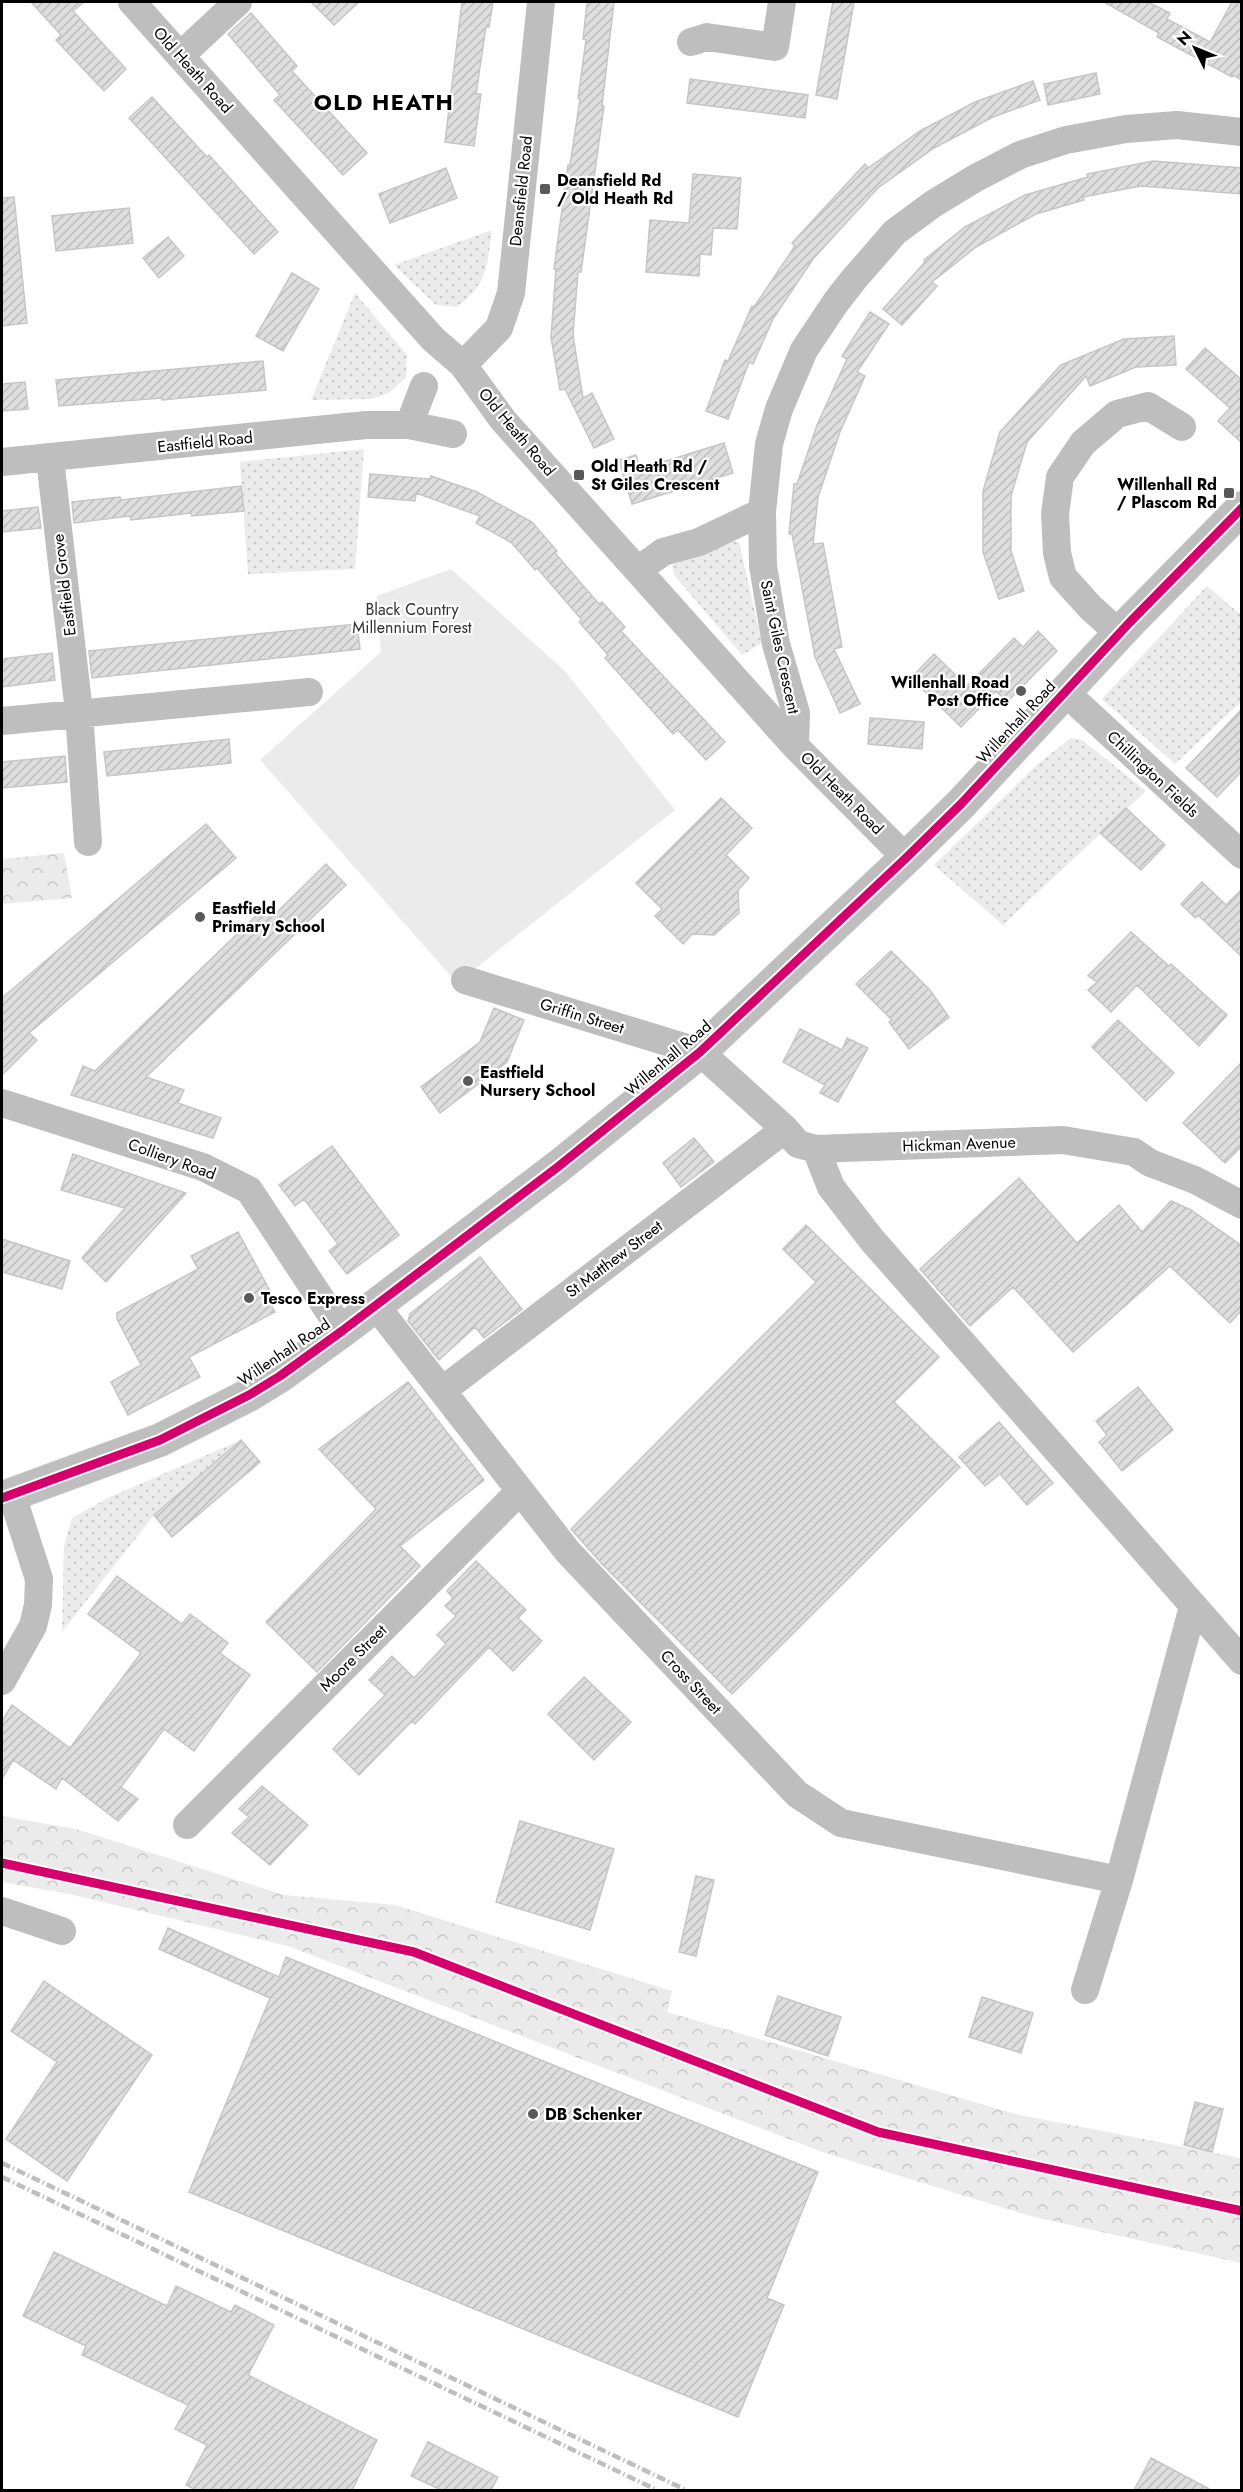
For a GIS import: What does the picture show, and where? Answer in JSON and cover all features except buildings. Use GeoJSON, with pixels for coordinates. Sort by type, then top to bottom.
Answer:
{"type":"FeatureCollection","features":[{"type":"Feature","properties":{"kind":"highway","name":"Willenhall Road"},"geometry":{"type":"LineString","coordinates":[[7,1497],[160,1440],[206,1418],[280,1376],[559,1166],[700,1052],[906,858],[1119,633],[1242,508]]}},
{"type":"Feature","properties":{"kind":"street","name":"Old Heath Road"},"geometry":{"type":"LineString","coordinates":[[132,2],[433,339],[463,365],[503,420],[795,746],[906,858]]}},
{"type":"Feature","properties":{"kind":"street"},"geometry":{"type":"LineString","coordinates":[[180,56],[238,2]]}},
{"type":"Feature","properties":{"kind":"street","name":"Deansfield Road"},"geometry":{"type":"LineString","coordinates":[[463,365],[499,328],[511,293],[541,2]]}},
{"type":"Feature","properties":{"kind":"street"},"geometry":{"type":"LineString","coordinates":[[691,42],[707,37],[775,47],[782,2]]}},
{"type":"Feature","properties":{"kind":"street","name":"Saint Giles Crescent"},"geometry":{"type":"LineString","coordinates":[[795,746],[796,713],[776,644],[762,566],[762,512],[769,444],[779,409],[804,350],[854,279],[895,232],[933,204],[1020,155],[1066,140],[1126,129],[1177,125],[1242,132]]}},
{"type":"Feature","properties":{"kind":"street"},"geometry":{"type":"LineString","coordinates":[[409,425],[424,386]]}},
{"type":"Feature","properties":{"kind":"street"},"geometry":{"type":"LineString","coordinates":[[1119,633],[1091,608],[1063,577],[1057,554],[1055,514],[1059,477],[1083,443],[1117,414],[1148,406],[1182,427]]}},
{"type":"Feature","properties":{"kind":"street","name":"Eastfield Road"},"geometry":{"type":"LineString","coordinates":[[2,462],[50,459],[366,425],[409,425],[453,434]]}},
{"type":"Feature","properties":{"kind":"street","name":"Eastfield Grove"},"geometry":{"type":"LineString","coordinates":[[50,459],[78,712],[88,842]]}},
{"type":"Feature","properties":{"kind":"street"},"geometry":{"type":"LineString","coordinates":[[638,570],[663,552],[699,542],[762,512]]}},
{"type":"Feature","properties":{"kind":"street"},"geometry":{"type":"LineString","coordinates":[[2,721],[78,712],[309,692]]}},
{"type":"Feature","properties":{"kind":"street","name":"Chillington Fields"},"geometry":{"type":"LineString","coordinates":[[1065,692],[1242,855]]}},
{"type":"Feature","properties":{"kind":"street","name":"Griffin Street"},"geometry":{"type":"LineString","coordinates":[[465,980],[700,1052]]}},
{"type":"Feature","properties":{"kind":"street"},"geometry":{"type":"LineString","coordinates":[[700,1052],[785,1129],[798,1144],[816,1149],[831,1188],[872,1240],[1242,1661]]}},
{"type":"Feature","properties":{"kind":"street","name":"Colliery Road"},"geometry":{"type":"LineString","coordinates":[[2,1102],[203,1167],[249,1190],[342,1331]]}},
{"type":"Feature","properties":{"kind":"street","name":"St Matthew Street"},"geometry":{"type":"LineString","coordinates":[[443,1390],[785,1129]]}},
{"type":"Feature","properties":{"kind":"street","name":"Hickman Avenue"},"geometry":{"type":"LineString","coordinates":[[816,1149],[1063,1140],[1134,1152],[1150,1163],[1195,1180],[1242,1205]]}},
{"type":"Feature","properties":{"kind":"street","name":"Cross Street"},"geometry":{"type":"LineString","coordinates":[[376,1305],[519,1492],[568,1552],[797,1794],[841,1823],[1119,1880]]}},
{"type":"Feature","properties":{"kind":"street","name":"Moore Street"},"geometry":{"type":"LineString","coordinates":[[187,1825],[519,1492]]}},
{"type":"Feature","properties":{"kind":"street"},"geometry":{"type":"LineString","coordinates":[[2,1681],[33,1626],[39,1579],[7,1497]]}},
{"type":"Feature","properties":{"kind":"street"},"geometry":{"type":"LineString","coordinates":[[1085,1990],[1119,1880],[1193,1607]]}},
{"type":"Feature","properties":{"kind":"street"},"geometry":{"type":"LineString","coordinates":[[2,1911],[62,1931]]}},
{"type":"Feature","properties":{"kind":"green space"},"geometry":{"type":"Polygon","coordinates":[[[492,230],[487,264],[481,282],[457,307],[436,305],[394,265],[492,230]]]}},
{"type":"Feature","properties":{"kind":"green space"},"geometry":{"type":"Polygon","coordinates":[[[355,293],[407,355],[406,378],[389,393],[371,399],[311,400],[355,293]]]}},
{"type":"Feature","properties":{"kind":"green space"},"geometry":{"type":"Polygon","coordinates":[[[364,449],[355,569],[248,574],[240,462],[364,449]]]}},
{"type":"Feature","properties":{"kind":"green space"},"geometry":{"type":"Polygon","coordinates":[[[730,541],[739,542],[762,643],[742,655],[674,575],[672,565],[730,541]]]}},
{"type":"Feature","properties":{"kind":"green space","name":"Black Country Millennium Forest"},"geometry":{"type":"Polygon","coordinates":[[[451,569],[565,671],[675,810],[457,983],[260,760],[381,652],[377,596],[451,569]]]}},
{"type":"Feature","properties":{"kind":"green space"},"geometry":{"type":"Polygon","coordinates":[[[1207,586],[1241,615],[1241,702],[1175,764],[1102,699],[1207,586]]]}},
{"type":"Feature","properties":{"kind":"green space"},"geometry":{"type":"Polygon","coordinates":[[[1071,738],[1082,740],[1146,791],[1003,925],[934,865],[1039,763],[1071,738]]]}},
{"type":"Feature","properties":{"kind":"green space"},"geometry":{"type":"Polygon","coordinates":[[[64,853],[72,898],[2,904],[2,859],[64,853]]]}},
{"type":"Feature","properties":{"kind":"green space"},"geometry":{"type":"Polygon","coordinates":[[[241,1440],[154,1515],[62,1632],[64,1546],[72,1518],[110,1497],[241,1440]]]}},
{"type":"Feature","properties":{"kind":"green space"},"geometry":{"type":"Polygon","coordinates":[[[2,1816],[76,1829],[284,1895],[395,1905],[672,1991],[667,2012],[1015,2114],[1241,2158],[1241,2263],[1030,2216],[825,2153],[288,1946],[69,1894],[2,1882],[2,1816]]]}},
{"type":"Feature","properties":{"kind":"railway"},"geometry":{"type":"LineString","coordinates":[[2,2163],[686,2490]]}},
{"type":"Feature","properties":{"kind":"railway"},"geometry":{"type":"LineString","coordinates":[[2,2177],[657,2490]]}},
{"type":"Feature","properties":{"kind":"cycle path"},"geometry":{"type":"LineString","coordinates":[[2,1498],[160,1440],[249,1395],[280,1376],[342,1331],[559,1166],[700,1052],[906,858],[961,804],[1130,622],[1242,508]]}},
{"type":"Feature","properties":{"kind":"cycle path"},"geometry":{"type":"LineString","coordinates":[[2,1863],[414,1952],[878,2132],[1242,2211]]}},
{"type":"Feature","properties":{"kind":"place","name":"Deansfield Rd / Old Heath Rd"},"geometry":{"type":"Point","coordinates":[545,189]}},
{"type":"Feature","properties":{"kind":"place","name":"Old Heath Rd / St Giles Crescent"},"geometry":{"type":"Point","coordinates":[579,475]}},
{"type":"Feature","properties":{"kind":"place","name":"Willenhall Rd / Plascom Rd"},"geometry":{"type":"Point","coordinates":[1229,493]}},
{"type":"Feature","properties":{"kind":"place","name":"Willenhall Road Post Office"},"geometry":{"type":"Point","coordinates":[1021,691]}},
{"type":"Feature","properties":{"kind":"place","name":"Eastfield Primary School"},"geometry":{"type":"Point","coordinates":[200,917]}},
{"type":"Feature","properties":{"kind":"place","name":"Eastfield Nursery School"},"geometry":{"type":"Point","coordinates":[468,1081]}},
{"type":"Feature","properties":{"kind":"place","name":"Tesco Express"},"geometry":{"type":"Point","coordinates":[249,1298]}},
{"type":"Feature","properties":{"kind":"place","name":"DB Schenker"},"geometry":{"type":"Point","coordinates":[533,2114]}},
{"type":"Feature","properties":{"kind":"district","name":"OLD HEATH"},"geometry":{"type":"Point","coordinates":[384,102]}}]}
